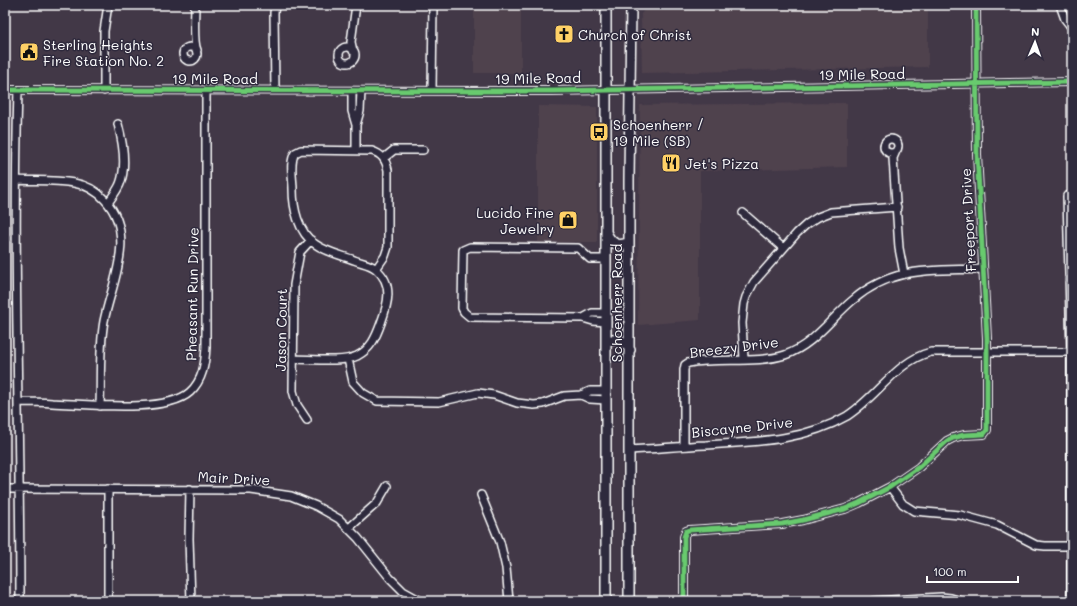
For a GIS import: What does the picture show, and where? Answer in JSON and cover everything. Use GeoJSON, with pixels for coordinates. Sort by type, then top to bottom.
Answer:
{"type":"FeatureCollection","features":[{"type":"Feature","properties":{"kind":"main road","name":"Schoenherr Road"},"geometry":{"type":"LineString","coordinates":[[606,5],[606,601]]}},
{"type":"Feature","properties":{"kind":"main road","name":"Schoenherr Road"},"geometry":{"type":"LineString","coordinates":[[629,601],[631,5]]}},
{"type":"Feature","properties":{"kind":"main road"},"geometry":{"type":"LineString","coordinates":[[606,231],[610,240],[615,244],[622,245],[630,242]]}},
{"type":"Feature","properties":{"kind":"main road"},"geometry":{"type":"LineString","coordinates":[[606,342],[613,339],[619,340],[625,343],[630,350]]}},
{"type":"Feature","properties":{"kind":"street"},"geometry":{"type":"LineString","coordinates":[[104,90],[104,31],[108,5]]}},
{"type":"Feature","properties":{"kind":"street"},"geometry":{"type":"LineString","coordinates":[[194,41],[184,50],[183,55],[189,62],[196,60],[198,55],[194,41],[195,5]]}},
{"type":"Feature","properties":{"kind":"street"},"geometry":{"type":"LineString","coordinates":[[275,5],[275,90]]}},
{"type":"Feature","properties":{"kind":"street"},"geometry":{"type":"LineString","coordinates":[[351,42],[341,51],[341,60],[345,63],[352,61],[355,56],[351,42],[356,5]]}},
{"type":"Feature","properties":{"kind":"street"},"geometry":{"type":"LineString","coordinates":[[432,91],[433,5]]}},
{"type":"Feature","properties":{"kind":"street","name":"Freeport Drive"},"geometry":{"type":"LineString","coordinates":[[890,487],[919,467],[947,441],[958,436],[980,435],[986,433],[988,428],[988,352],[977,154],[976,5]]}},
{"type":"Feature","properties":{"kind":"street"},"geometry":{"type":"LineString","coordinates":[[1060,5],[1065,19],[1072,28]]}},
{"type":"Feature","properties":{"kind":"street"},"geometry":{"type":"LineString","coordinates":[[188,47],[197,50]]}},
{"type":"Feature","properties":{"kind":"street"},"geometry":{"type":"LineString","coordinates":[[345,48],[349,48],[353,51]]}},
{"type":"Feature","properties":{"kind":"street","name":"19 Mile Road"},"geometry":{"type":"LineString","coordinates":[[5,90],[552,91],[1072,82]]}},
{"type":"Feature","properties":{"kind":"street"},"geometry":{"type":"LineString","coordinates":[[18,90],[17,180],[20,601]]}},
{"type":"Feature","properties":{"kind":"street","name":"Pheasant Run Drive"},"geometry":{"type":"LineString","coordinates":[[18,402],[100,406],[156,405],[176,401],[190,392],[195,386],[202,373],[206,347],[206,90]]}},
{"type":"Feature","properties":{"kind":"street"},"geometry":{"type":"LineString","coordinates":[[352,91],[352,112],[356,125]]}},
{"type":"Feature","properties":{"kind":"street"},"geometry":{"type":"LineString","coordinates":[[356,151],[356,125],[360,111],[361,91]]}},
{"type":"Feature","properties":{"kind":"street"},"geometry":{"type":"LineString","coordinates":[[108,203],[118,189],[123,175],[123,148],[118,124]]}},
{"type":"Feature","properties":{"kind":"street"},"geometry":{"type":"LineString","coordinates":[[895,154],[884,149],[886,140],[895,140],[898,144],[895,154],[897,207],[900,256],[904,274]]}},
{"type":"Feature","properties":{"kind":"street"},"geometry":{"type":"LineString","coordinates":[[293,359],[348,359],[357,356],[367,350],[373,342],[388,305],[388,292],[386,285],[376,269],[327,250],[311,240],[302,228],[295,210],[293,199],[293,156],[295,153],[301,150],[372,151],[378,153],[384,158],[388,170],[388,247],[385,256],[376,269]]}},
{"type":"Feature","properties":{"kind":"street"},"geometry":{"type":"LineString","coordinates":[[384,158],[394,150],[423,150]]}},
{"type":"Feature","properties":{"kind":"street"},"geometry":{"type":"LineString","coordinates":[[17,180],[74,183],[89,188],[102,196],[108,203],[120,225],[122,242],[121,250],[102,334],[100,406]]}},
{"type":"Feature","properties":{"kind":"street"},"geometry":{"type":"LineString","coordinates":[[1067,196],[1071,352],[1071,601]]}},
{"type":"Feature","properties":{"kind":"street"},"geometry":{"type":"LineString","coordinates":[[744,359],[742,323],[746,297],[754,282],[783,248],[807,224],[818,217],[832,212],[897,207]]}},
{"type":"Feature","properties":{"kind":"street"},"geometry":{"type":"LineString","coordinates":[[743,214],[783,248]]}},
{"type":"Feature","properties":{"kind":"street","name":"Jason Court"},"geometry":{"type":"LineString","coordinates":[[307,420],[297,405],[294,397],[294,285],[300,252],[311,240]]}},
{"type":"Feature","properties":{"kind":"street"},"geometry":{"type":"LineString","coordinates":[[606,259],[590,259],[581,249],[578,248],[470,247],[463,250],[462,308],[464,312],[470,316],[583,318],[592,313],[606,317]]}},
{"type":"Feature","properties":{"kind":"street","name":"Breezy Drive"},"geometry":{"type":"LineString","coordinates":[[684,446],[685,365],[691,362],[766,358],[785,355],[813,338],[860,294],[885,280],[904,274],[929,270],[983,269]]}},
{"type":"Feature","properties":{"kind":"street","name":"Biscayne Drive"},"geometry":{"type":"LineString","coordinates":[[630,450],[771,440],[805,434],[835,422],[857,409],[867,402],[904,365],[918,356],[937,352],[1071,352]]}},
{"type":"Feature","properties":{"kind":"street"},"geometry":{"type":"LineString","coordinates":[[348,359],[353,382],[363,393],[377,401],[439,402],[478,393],[494,395],[517,403],[534,405],[543,404],[564,396],[581,395],[590,391],[606,395]]}},
{"type":"Feature","properties":{"kind":"street"},"geometry":{"type":"LineString","coordinates":[[349,528],[376,503],[387,486]]}},
{"type":"Feature","properties":{"kind":"street"},"geometry":{"type":"LineString","coordinates":[[684,601],[684,537],[686,531],[782,524],[803,520],[845,509],[890,487],[903,504],[914,511],[966,516],[996,525],[1036,545],[1071,546]]}},
{"type":"Feature","properties":{"kind":"street","name":"Mair Drive"},"geometry":{"type":"LineString","coordinates":[[5,488],[251,490],[291,496],[316,506],[339,519],[358,538],[390,578],[403,591],[421,601]]}},
{"type":"Feature","properties":{"kind":"street"},"geometry":{"type":"LineString","coordinates":[[108,489],[108,601]]}},
{"type":"Feature","properties":{"kind":"street"},"geometry":{"type":"LineString","coordinates":[[190,489],[189,539],[191,601]]}},
{"type":"Feature","properties":{"kind":"street"},"geometry":{"type":"LineString","coordinates":[[481,495],[500,542],[506,568],[509,601]]}},
{"type":"Feature","properties":{"kind":"street"},"geometry":{"type":"LineString","coordinates":[[874,601],[941,597],[961,601]]}},
{"type":"Feature","properties":{"kind":"shaded area"},"geometry":{"type":"Polygon","coordinates":[[[474,5],[521,5],[521,73],[474,73],[474,5]]]}},
{"type":"Feature","properties":{"kind":"shaded area"},"geometry":{"type":"Polygon","coordinates":[[[646,5],[928,5],[928,67],[642,73],[641,14],[646,8],[646,5]]]}},
{"type":"Feature","properties":{"kind":"shaded area"},"geometry":{"type":"Polygon","coordinates":[[[847,103],[847,167],[700,171],[700,320],[638,325],[640,105],[847,103]]]}},
{"type":"Feature","properties":{"kind":"shaded area"},"geometry":{"type":"Polygon","coordinates":[[[538,106],[597,107],[597,242],[538,242],[538,106]]]}},
{"type":"Feature","properties":{"kind":"cycle path"},"geometry":{"type":"LineString","coordinates":[[684,601],[684,537],[686,531],[782,524],[845,509],[890,487],[919,467],[947,441],[964,435],[984,434],[987,430],[987,338],[977,154],[976,5]]}},
{"type":"Feature","properties":{"kind":"cycle path"},"geometry":{"type":"LineString","coordinates":[[5,90],[552,91],[1072,82]]}},
{"type":"Feature","properties":{"kind":"place","name":"Church of Christ"},"geometry":{"type":"Point","coordinates":[564,34]}},
{"type":"Feature","properties":{"kind":"place","name":"Sterling Heights Fire Station No. 2"},"geometry":{"type":"Point","coordinates":[29,52]}},
{"type":"Feature","properties":{"kind":"place","name":"Schoenherr / 19 Mile (SB)"},"geometry":{"type":"Point","coordinates":[599,132]}},
{"type":"Feature","properties":{"kind":"place","name":"Jet's Pizza"},"geometry":{"type":"Point","coordinates":[671,163]}},
{"type":"Feature","properties":{"kind":"place","name":"Lucido Fine Jewelry"},"geometry":{"type":"Point","coordinates":[568,220]}}]}
